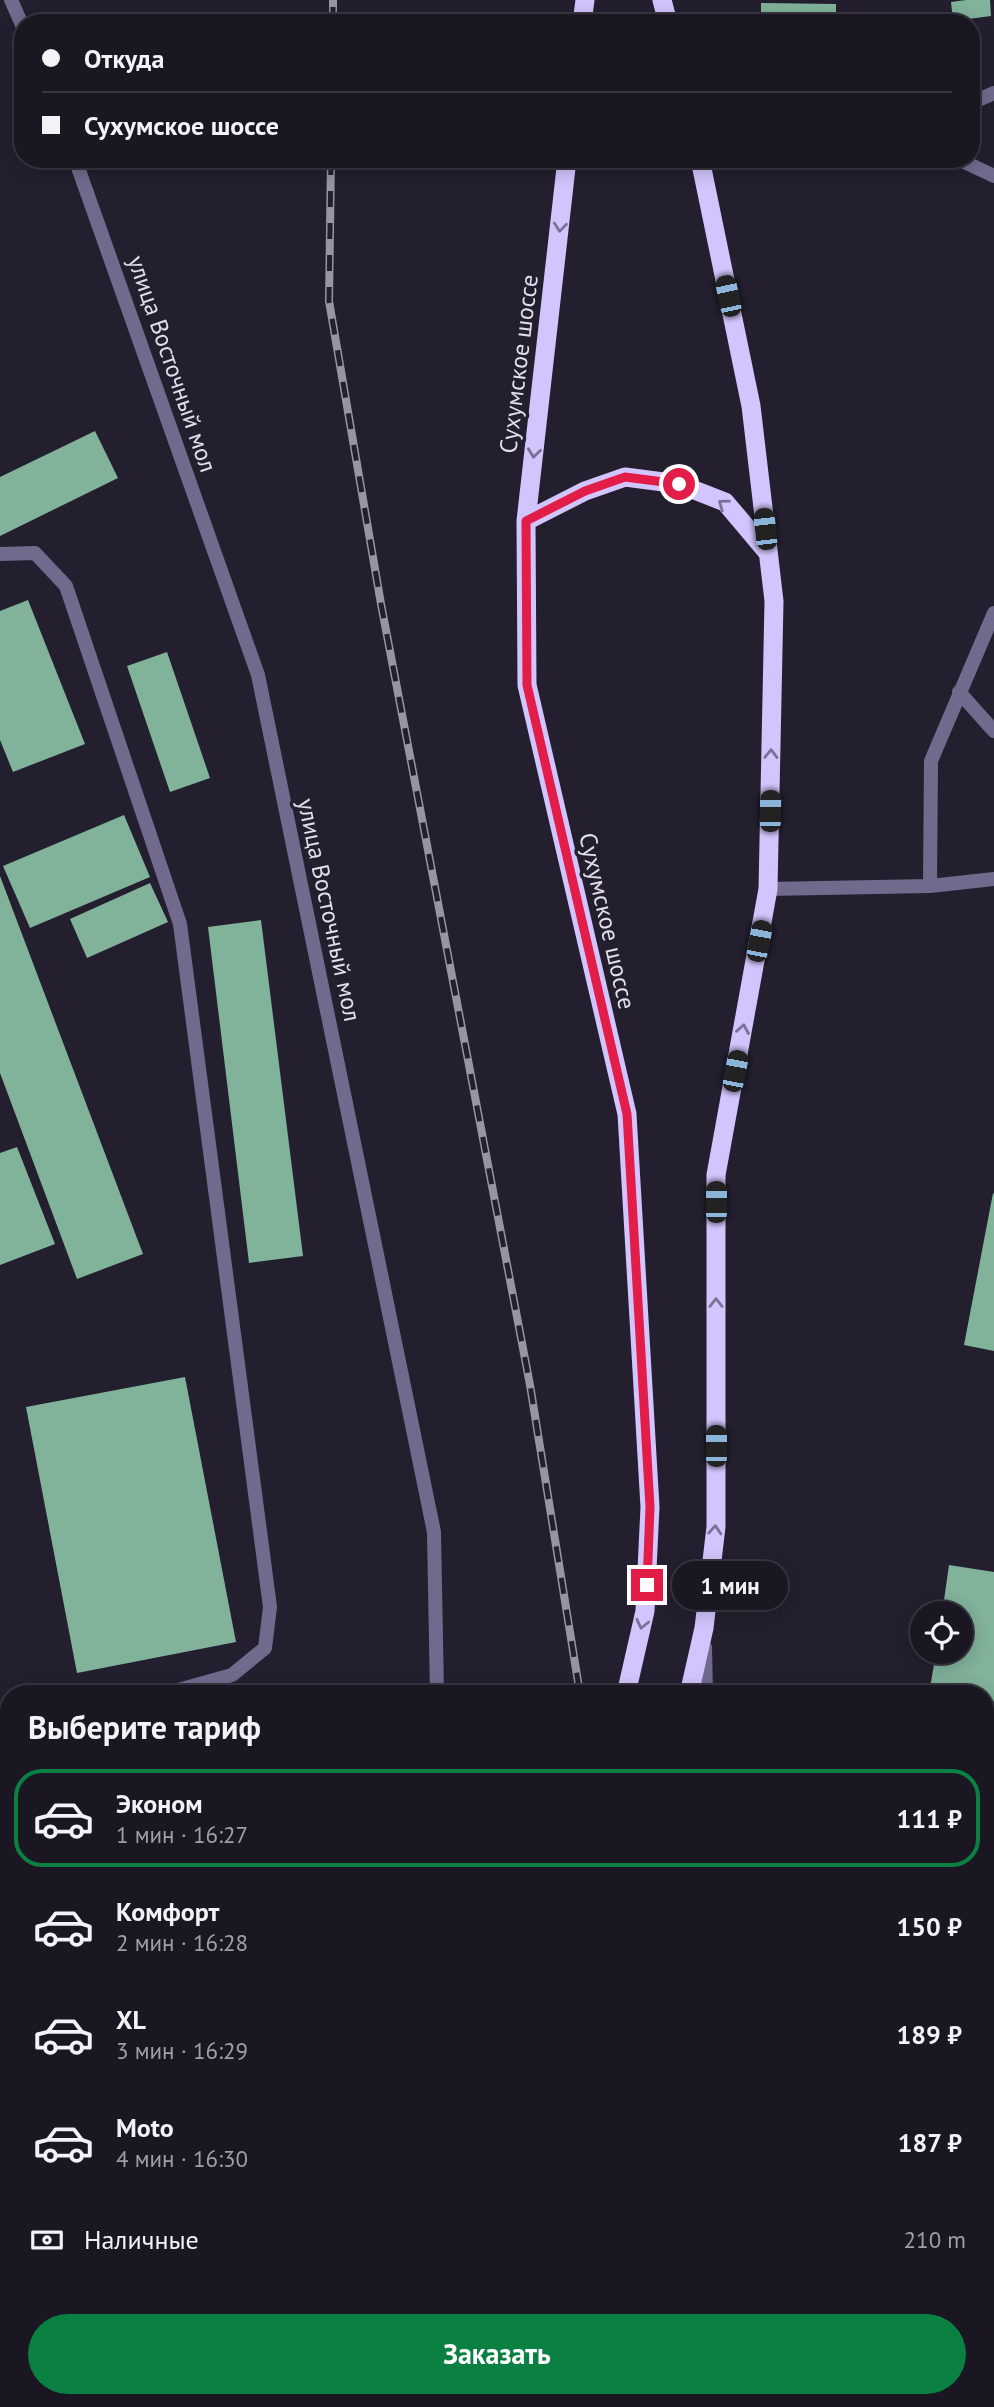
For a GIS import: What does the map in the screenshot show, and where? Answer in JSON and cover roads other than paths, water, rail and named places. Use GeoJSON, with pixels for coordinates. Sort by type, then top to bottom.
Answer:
{"type":"FeatureCollection","features":[{"type":"Feature","properties":{"kind":"highway","name":"Сухумское шоссе"},"geometry":{"type":"LineString","coordinates":[[566,168],[526,521],[527,685],[627,1114],[650,1507],[645,1611],[628,1685]]}},
{"type":"Feature","properties":{"kind":"highway"},"geometry":{"type":"LineString","coordinates":[[691,1685],[704,1628],[716,1527],[716,1175],[768,889],[774,601],[751,406],[702,168]]}},
{"type":"Feature","properties":{"kind":"highway"},"geometry":{"type":"LineString","coordinates":[[526,521],[585,491],[625,477],[679,484],[725,502],[768,554]]}},
{"type":"Feature","properties":{"kind":"street","name":"улица Восточный мол"},"geometry":{"type":"LineString","coordinates":[[78,168],[258,675],[434,1532],[437,1685]]}},
{"type":"Feature","properties":{"kind":"street"},"geometry":{"type":"LineString","coordinates":[[977,168],[994,176]]}},
{"type":"Feature","properties":{"kind":"street"},"geometry":{"type":"LineString","coordinates":[[0,554],[35,553],[66,586],[180,923],[270,1607],[265,1648],[232,1675],[196,1685]]}},
{"type":"Feature","properties":{"kind":"street"},"geometry":{"type":"LineString","coordinates":[[930,886],[931,761],[994,613]]}},
{"type":"Feature","properties":{"kind":"street"},"geometry":{"type":"LineString","coordinates":[[959,692],[994,731]]}},
{"type":"Feature","properties":{"kind":"street"},"geometry":{"type":"LineString","coordinates":[[768,889],[930,886],[994,878]]}},
{"type":"Feature","properties":{"kind":"street"},"geometry":{"type":"LineString","coordinates":[[704,1628],[706,1685]]}},
{"type":"Feature","properties":{"kind":"railway"},"geometry":{"type":"LineString","coordinates":[[333,0],[333,14]]}},
{"type":"Feature","properties":{"kind":"railway"},"geometry":{"type":"LineString","coordinates":[[331,168],[329,301],[381,604],[530,1385],[579,1685]]}}]}
